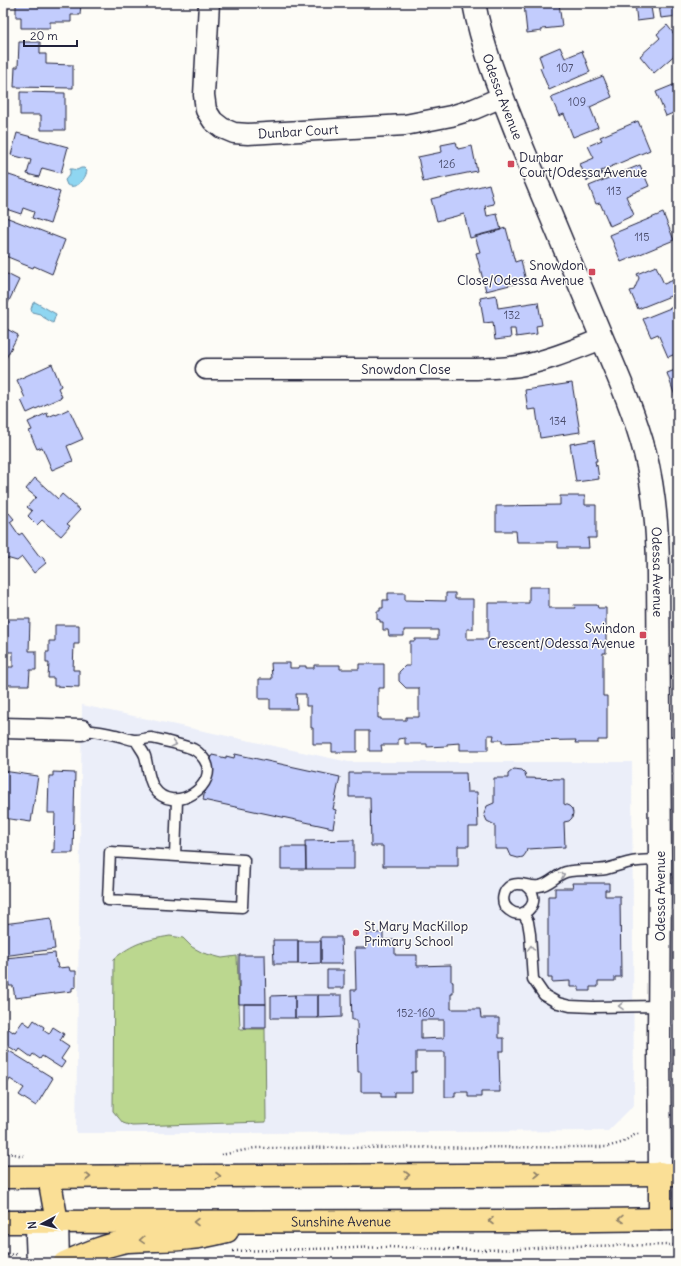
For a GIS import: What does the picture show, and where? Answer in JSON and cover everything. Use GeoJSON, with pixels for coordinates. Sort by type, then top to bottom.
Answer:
{"type":"FeatureCollection","features":[{"type":"Feature","properties":{"kind":"main road"},"geometry":{"type":"LineString","coordinates":[[3,1177],[669,1174],[669,1219]]}},
{"type":"Feature","properties":{"kind":"main road"},"geometry":{"type":"LineString","coordinates":[[46,1177],[48,1222]]}},
{"type":"Feature","properties":{"kind":"main road","name":"Sunshine Avenue"},"geometry":{"type":"LineString","coordinates":[[3,1222],[514,1221],[669,1219]]}},
{"type":"Feature","properties":{"kind":"main road"},"geometry":{"type":"LineString","coordinates":[[64,1263],[97,1249],[129,1241],[191,1238],[277,1221]]}},
{"type":"Feature","properties":{"kind":"street","name":"Dunbar Court"},"geometry":{"type":"LineString","coordinates":[[209,3],[204,94],[206,110],[212,121],[222,128],[234,133],[248,134],[405,125],[451,116],[474,109],[502,97]]}},
{"type":"Feature","properties":{"kind":"street","name":"Odessa Avenue"},"geometry":{"type":"LineString","coordinates":[[474,3],[483,41],[502,97],[630,407],[639,432],[650,478],[657,535],[669,747],[660,860],[660,1006],[669,1174]]}},
{"type":"Feature","properties":{"kind":"street","name":"Snowdon Close"},"geometry":{"type":"LineString","coordinates":[[206,369],[498,368],[520,366],[541,361],[602,339]]}},
{"type":"Feature","properties":{"kind":"street"},"geometry":{"type":"LineString","coordinates":[[3,728],[82,730]]}},
{"type":"Feature","properties":{"kind":"street"},"geometry":{"type":"LineString","coordinates":[[38,1263],[37,1238],[48,1222]]}},
{"type":"Feature","properties":{"kind":"street"},"geometry":{"type":"LineString","coordinates":[[48,1222],[58,1263]]}},
{"type":"Feature","properties":{"kind":"lane"},"geometry":{"type":"LineString","coordinates":[[82,730],[136,740],[150,738],[193,748],[206,762],[208,770],[207,778],[204,784],[192,794],[177,800],[166,799],[154,789],[143,751],[136,740]]}},
{"type":"Feature","properties":{"kind":"lane"},"geometry":{"type":"LineString","coordinates":[[175,856],[177,800]]}},
{"type":"Feature","properties":{"kind":"lane"},"geometry":{"type":"LineString","coordinates":[[110,852],[175,856],[244,860],[242,907],[108,900],[110,852]]}},
{"type":"Feature","properties":{"kind":"lane"},"geometry":{"type":"LineString","coordinates":[[526,886],[532,893],[533,903],[531,907],[523,913],[513,913],[504,902],[504,897],[505,892],[512,885],[517,883],[526,886],[539,887],[564,873],[607,869],[628,863],[660,860]]}},
{"type":"Feature","properties":{"kind":"lane"},"geometry":{"type":"LineString","coordinates":[[523,913],[528,922],[530,934],[533,979],[544,995],[558,1003],[570,1006],[660,1006]]}},
{"type":"Feature","properties":{"kind":"path"},"geometry":{"type":"LineString","coordinates":[[217,1155],[255,1148],[606,1147],[621,1143],[636,1134]]}},
{"type":"Feature","properties":{"kind":"path"},"geometry":{"type":"LineString","coordinates":[[3,1152],[29,1156]]}},
{"type":"Feature","properties":{"kind":"path"},"geometry":{"type":"LineString","coordinates":[[227,1251],[389,1247],[479,1250],[562,1246],[678,1246]]}},
{"type":"Feature","properties":{"kind":"shaded area","name":"St Mary MacKillop Primary School"},"geometry":{"type":"Polygon","coordinates":[[[82,705],[349,762],[632,762],[634,1105],[608,1131],[76,1133],[82,705]]]}},
{"type":"Feature","properties":{"kind":"green space"},"geometry":{"type":"Polygon","coordinates":[[[170,936],[183,938],[192,947],[203,953],[222,958],[237,956],[240,1029],[265,1029],[266,1122],[132,1126],[123,1123],[113,1111],[114,959],[127,949],[140,943],[170,936]]]}},
{"type":"Feature","properties":{"kind":"water"},"geometry":{"type":"Polygon","coordinates":[[[84,168],[87,171],[82,181],[74,186],[67,185],[65,180],[70,174],[70,169],[77,170],[84,168]]]}},
{"type":"Feature","properties":{"kind":"water"},"geometry":{"type":"Polygon","coordinates":[[[35,302],[56,314],[53,323],[40,314],[32,312],[31,309],[33,303],[35,302]]]}},
{"type":"Feature","properties":{"kind":"building"},"geometry":{"type":"Polygon","coordinates":[[[16,3],[81,3],[80,15],[71,15],[71,22],[50,22],[50,28],[21,28],[21,17],[16,17],[16,3]]]}},
{"type":"Feature","properties":{"kind":"building"},"geometry":{"type":"Polygon","coordinates":[[[539,3],[539,5],[559,3],[562,27],[542,29],[542,31],[527,33],[524,4],[539,3]]]}},
{"type":"Feature","properties":{"kind":"building"},"geometry":{"type":"Polygon","coordinates":[[[635,3],[678,3],[678,16],[661,18],[659,6],[651,7],[653,19],[637,21],[635,3]]]}},
{"type":"Feature","properties":{"kind":"building"},"geometry":{"type":"Polygon","coordinates":[[[667,25],[678,39],[674,44],[678,49],[678,52],[654,73],[640,56],[660,38],[657,34],[667,25]]]}},
{"type":"Feature","properties":{"kind":"building"},"geometry":{"type":"Polygon","coordinates":[[[19,42],[40,42],[40,54],[46,54],[46,64],[73,65],[73,88],[14,87],[15,67],[18,67],[19,42]]]}},
{"type":"Feature","properties":{"kind":"building"},"geometry":{"type":"Polygon","coordinates":[[[560,47],[565,58],[582,51],[590,72],[549,90],[540,68],[543,67],[539,56],[560,47]]]}},
{"type":"Feature","properties":{"kind":"building"},"geometry":{"type":"Polygon","coordinates":[[[603,76],[612,97],[590,107],[598,127],[573,137],[564,114],[559,116],[551,97],[603,76]]]}},
{"type":"Feature","properties":{"kind":"building"},"geometry":{"type":"Polygon","coordinates":[[[678,83],[678,111],[666,116],[656,92],[678,83]]]}},
{"type":"Feature","properties":{"kind":"building"},"geometry":{"type":"Polygon","coordinates":[[[20,92],[65,93],[65,130],[41,130],[41,115],[20,115],[20,92]]]}},
{"type":"Feature","properties":{"kind":"building"},"geometry":{"type":"Polygon","coordinates":[[[638,121],[650,150],[601,171],[602,174],[587,181],[580,164],[594,158],[588,146],[602,140],[600,137],[638,121]]]}},
{"type":"Feature","properties":{"kind":"building"},"geometry":{"type":"Polygon","coordinates":[[[17,133],[68,147],[61,173],[42,168],[39,177],[27,174],[31,160],[11,155],[17,133]]]}},
{"type":"Feature","properties":{"kind":"building"},"geometry":{"type":"Polygon","coordinates":[[[456,142],[458,149],[472,146],[477,171],[423,182],[418,157],[442,152],[441,145],[456,142]]]}},
{"type":"Feature","properties":{"kind":"building"},"geometry":{"type":"Polygon","coordinates":[[[640,165],[649,186],[626,196],[634,215],[610,226],[600,203],[596,204],[589,186],[640,165]]]}},
{"type":"Feature","properties":{"kind":"building"},"geometry":{"type":"Polygon","coordinates":[[[3,173],[60,192],[50,224],[32,218],[34,212],[23,208],[21,214],[3,208],[3,173]]]}},
{"type":"Feature","properties":{"kind":"building"},"geometry":{"type":"Polygon","coordinates":[[[489,184],[494,204],[485,206],[487,216],[497,214],[501,230],[470,238],[464,214],[437,221],[431,199],[489,184]]]}},
{"type":"Feature","properties":{"kind":"building"},"geometry":{"type":"Polygon","coordinates":[[[663,213],[674,240],[621,262],[610,235],[663,213]]]}},
{"type":"Feature","properties":{"kind":"building"},"geometry":{"type":"Polygon","coordinates":[[[3,216],[65,240],[52,274],[34,266],[33,268],[20,263],[3,255],[5,250],[3,249],[3,239],[6,232],[3,231],[3,216]]]}},
{"type":"Feature","properties":{"kind":"building"},"geometry":{"type":"Polygon","coordinates":[[[506,228],[515,262],[521,260],[526,281],[486,291],[476,253],[480,252],[475,236],[506,228]]]}},
{"type":"Feature","properties":{"kind":"building"},"geometry":{"type":"Polygon","coordinates":[[[656,266],[664,284],[676,279],[678,283],[678,293],[638,309],[630,291],[634,290],[639,278],[637,274],[656,266]]]}},
{"type":"Feature","properties":{"kind":"building"},"geometry":{"type":"Polygon","coordinates":[[[3,272],[19,280],[8,303],[3,300],[3,272]]]}},
{"type":"Feature","properties":{"kind":"building"},"geometry":{"type":"Polygon","coordinates":[[[496,295],[498,308],[538,302],[542,325],[536,326],[537,334],[516,337],[515,329],[510,329],[511,338],[495,340],[493,322],[484,323],[480,298],[496,295]]]}},
{"type":"Feature","properties":{"kind":"building"},"geometry":{"type":"Polygon","coordinates":[[[678,305],[678,353],[668,357],[658,334],[651,337],[643,319],[678,305]]]}},
{"type":"Feature","properties":{"kind":"building"},"geometry":{"type":"Polygon","coordinates":[[[3,314],[7,316],[3,324],[3,314]]]}},
{"type":"Feature","properties":{"kind":"building"},"geometry":{"type":"Polygon","coordinates":[[[3,327],[18,335],[5,360],[3,359],[3,327]]]}},
{"type":"Feature","properties":{"kind":"building"},"geometry":{"type":"Polygon","coordinates":[[[52,364],[61,386],[58,388],[62,397],[27,413],[21,400],[25,398],[17,380],[52,364]]]}},
{"type":"Feature","properties":{"kind":"building"},"geometry":{"type":"Polygon","coordinates":[[[678,369],[678,398],[676,399],[667,373],[678,369]]]}},
{"type":"Feature","properties":{"kind":"building"},"geometry":{"type":"Polygon","coordinates":[[[572,383],[580,432],[540,438],[536,409],[528,410],[525,390],[572,383]]]}},
{"type":"Feature","properties":{"kind":"building"},"geometry":{"type":"Polygon","coordinates":[[[69,409],[83,439],[67,446],[73,461],[52,470],[42,447],[37,449],[29,431],[32,430],[28,422],[47,413],[48,417],[69,409]]]}},
{"type":"Feature","properties":{"kind":"building"},"geometry":{"type":"Polygon","coordinates":[[[594,440],[597,461],[595,461],[599,479],[576,482],[570,444],[594,440]]]}},
{"type":"Feature","properties":{"kind":"building"},"geometry":{"type":"Polygon","coordinates":[[[35,478],[58,499],[62,494],[80,510],[67,524],[70,526],[61,536],[42,520],[37,525],[28,516],[32,511],[27,507],[36,497],[26,489],[35,478]]]}},
{"type":"Feature","properties":{"kind":"building"},"geometry":{"type":"Polygon","coordinates":[[[560,496],[585,496],[585,505],[596,505],[596,538],[588,538],[589,548],[558,548],[558,542],[517,542],[516,531],[496,531],[496,506],[560,505],[560,496]]]}},
{"type":"Feature","properties":{"kind":"building"},"geometry":{"type":"Polygon","coordinates":[[[9,513],[14,519],[10,522],[19,535],[22,533],[40,557],[42,556],[46,563],[34,573],[22,557],[17,561],[3,557],[3,517],[9,513]]]}},
{"type":"Feature","properties":{"kind":"building"},"geometry":{"type":"Polygon","coordinates":[[[529,587],[549,587],[549,608],[575,608],[574,605],[597,605],[598,608],[606,608],[606,653],[603,653],[603,696],[607,696],[607,740],[598,740],[598,743],[575,743],[576,740],[502,743],[502,740],[493,740],[494,735],[488,735],[488,750],[460,750],[460,743],[447,744],[447,746],[427,747],[427,744],[405,744],[405,738],[398,739],[398,745],[381,745],[382,751],[369,751],[369,731],[357,731],[357,752],[332,752],[332,744],[313,744],[311,706],[306,706],[306,694],[296,694],[297,709],[270,709],[270,699],[259,699],[259,679],[272,679],[271,663],[290,663],[290,668],[306,666],[306,668],[314,668],[314,665],[340,665],[340,669],[359,669],[359,664],[384,664],[384,688],[378,688],[378,718],[381,718],[381,720],[406,720],[406,717],[419,717],[419,688],[406,688],[399,681],[399,672],[405,666],[410,666],[410,641],[415,641],[415,639],[438,639],[438,630],[404,630],[404,636],[389,636],[388,630],[383,630],[383,622],[380,622],[380,620],[377,619],[377,611],[380,611],[380,608],[383,608],[383,600],[388,600],[388,593],[405,593],[405,600],[446,601],[446,593],[455,593],[455,599],[473,599],[473,629],[467,629],[467,639],[488,639],[488,603],[529,603],[529,587]]]}},
{"type":"Feature","properties":{"kind":"building"},"geometry":{"type":"Polygon","coordinates":[[[7,619],[30,619],[29,651],[36,651],[36,670],[30,670],[29,685],[6,685],[6,667],[13,667],[13,652],[7,652],[7,619]]]}},
{"type":"Feature","properties":{"kind":"building"},"geometry":{"type":"Polygon","coordinates":[[[55,625],[79,625],[79,644],[74,644],[73,670],[79,670],[79,687],[54,686],[54,678],[48,678],[49,663],[46,663],[46,652],[49,652],[49,641],[55,641],[55,625]]]}},
{"type":"Feature","properties":{"kind":"building"},"geometry":{"type":"Polygon","coordinates":[[[235,754],[340,777],[333,809],[336,810],[333,828],[203,800],[212,755],[234,758],[235,754]]]}},
{"type":"Feature","properties":{"kind":"building"},"geometry":{"type":"Polygon","coordinates":[[[514,769],[522,770],[525,773],[526,778],[564,779],[564,804],[572,809],[573,813],[572,818],[569,821],[564,822],[565,847],[527,849],[523,857],[518,858],[511,856],[508,849],[495,849],[495,825],[487,821],[484,814],[487,806],[494,803],[494,778],[508,778],[508,774],[514,769]]]}},
{"type":"Feature","properties":{"kind":"building"},"geometry":{"type":"Polygon","coordinates":[[[3,771],[38,776],[31,822],[3,818],[5,794],[3,793],[3,771]]]}},
{"type":"Feature","properties":{"kind":"building"},"geometry":{"type":"Polygon","coordinates":[[[53,772],[75,773],[73,853],[52,853],[52,850],[54,850],[55,813],[48,813],[49,776],[53,776],[53,772]]]}},
{"type":"Feature","properties":{"kind":"building"},"geometry":{"type":"Polygon","coordinates":[[[349,773],[466,773],[467,792],[477,792],[478,827],[469,827],[469,846],[458,846],[458,866],[383,866],[383,846],[371,846],[370,797],[349,797],[349,773]]]}},
{"type":"Feature","properties":{"kind":"building"},"geometry":{"type":"Polygon","coordinates":[[[354,840],[354,869],[306,869],[305,841],[354,840]]]}},
{"type":"Feature","properties":{"kind":"building"},"geometry":{"type":"Polygon","coordinates":[[[281,847],[306,847],[306,869],[281,869],[281,847]]]}},
{"type":"Feature","properties":{"kind":"building"},"geometry":{"type":"Polygon","coordinates":[[[572,883],[609,883],[609,890],[605,890],[605,896],[620,896],[621,977],[615,977],[615,981],[598,981],[598,987],[590,987],[590,991],[579,991],[579,987],[570,987],[570,981],[552,982],[552,978],[548,978],[548,896],[555,896],[555,888],[573,888],[572,883]]]}},
{"type":"Feature","properties":{"kind":"building"},"geometry":{"type":"Polygon","coordinates":[[[51,918],[55,949],[3,956],[3,924],[51,918]]]}},
{"type":"Feature","properties":{"kind":"building"},"geometry":{"type":"Polygon","coordinates":[[[367,933],[383,933],[383,940],[395,940],[395,955],[417,955],[417,966],[451,965],[453,994],[451,994],[451,1009],[480,1009],[481,1018],[499,1018],[499,1038],[504,1038],[504,1051],[499,1051],[500,1092],[481,1092],[481,1097],[468,1097],[468,1092],[455,1092],[455,1097],[445,1097],[445,1052],[416,1052],[416,1072],[412,1072],[412,1092],[394,1092],[394,1097],[381,1097],[381,1092],[361,1092],[361,1072],[358,1072],[357,1020],[352,1020],[351,990],[356,990],[355,948],[367,948],[367,933]],[[421,1020],[421,1039],[444,1038],[444,1020],[421,1020]]]}},
{"type":"Feature","properties":{"kind":"building"},"geometry":{"type":"Polygon","coordinates":[[[321,937],[341,937],[342,964],[321,964],[321,937]]]}},
{"type":"Feature","properties":{"kind":"building"},"geometry":{"type":"Polygon","coordinates":[[[273,940],[298,940],[298,964],[274,964],[273,940]]]}},
{"type":"Feature","properties":{"kind":"building"},"geometry":{"type":"Polygon","coordinates":[[[298,941],[321,941],[321,963],[298,964],[298,941]]]}},
{"type":"Feature","properties":{"kind":"building"},"geometry":{"type":"Polygon","coordinates":[[[55,953],[58,968],[69,967],[70,971],[76,971],[76,987],[72,988],[72,991],[15,998],[13,986],[9,986],[5,958],[55,953]]]}},
{"type":"Feature","properties":{"kind":"building"},"geometry":{"type":"Polygon","coordinates":[[[239,955],[265,955],[266,1004],[239,1004],[239,955]]]}},
{"type":"Feature","properties":{"kind":"building"},"geometry":{"type":"Polygon","coordinates":[[[327,970],[344,970],[344,988],[327,988],[327,970]]]}},
{"type":"Feature","properties":{"kind":"building"},"geometry":{"type":"Polygon","coordinates":[[[295,995],[295,1018],[271,1018],[271,996],[295,995]]]}},
{"type":"Feature","properties":{"kind":"building"},"geometry":{"type":"Polygon","coordinates":[[[295,995],[318,995],[318,1018],[295,1018],[295,995]]]}},
{"type":"Feature","properties":{"kind":"building"},"geometry":{"type":"Polygon","coordinates":[[[318,995],[342,995],[342,1017],[318,1018],[318,995]]]}},
{"type":"Feature","properties":{"kind":"building"},"geometry":{"type":"Polygon","coordinates":[[[244,1004],[266,1004],[266,1028],[244,1028],[244,1004]]]}},
{"type":"Feature","properties":{"kind":"building"},"geometry":{"type":"Polygon","coordinates":[[[34,1020],[44,1027],[43,1030],[49,1034],[53,1027],[64,1034],[60,1041],[69,1047],[61,1059],[65,1062],[61,1068],[42,1056],[40,1059],[33,1054],[31,1057],[20,1049],[18,1052],[8,1046],[7,1048],[3,1045],[3,1025],[15,1032],[23,1021],[30,1026],[34,1020]]]}},
{"type":"Feature","properties":{"kind":"building"},"geometry":{"type":"Polygon","coordinates":[[[3,1047],[53,1078],[36,1106],[19,1095],[24,1088],[10,1079],[6,1086],[3,1085],[3,1047]]]}},
{"type":"Feature","properties":{"kind":"place","name":"Dunbar Court/Odessa Avenue"},"geometry":{"type":"Point","coordinates":[511,164]}},
{"type":"Feature","properties":{"kind":"place","name":"Snowdon Close/Odessa Avenue"},"geometry":{"type":"Point","coordinates":[592,272]}},
{"type":"Feature","properties":{"kind":"place","name":"Swindon Crescent/Odessa Avenue"},"geometry":{"type":"Point","coordinates":[643,635]}},
{"type":"Feature","properties":{"kind":"place","name":"St Mary MacKillop Primary School"},"geometry":{"type":"Point","coordinates":[356,933]}}]}
